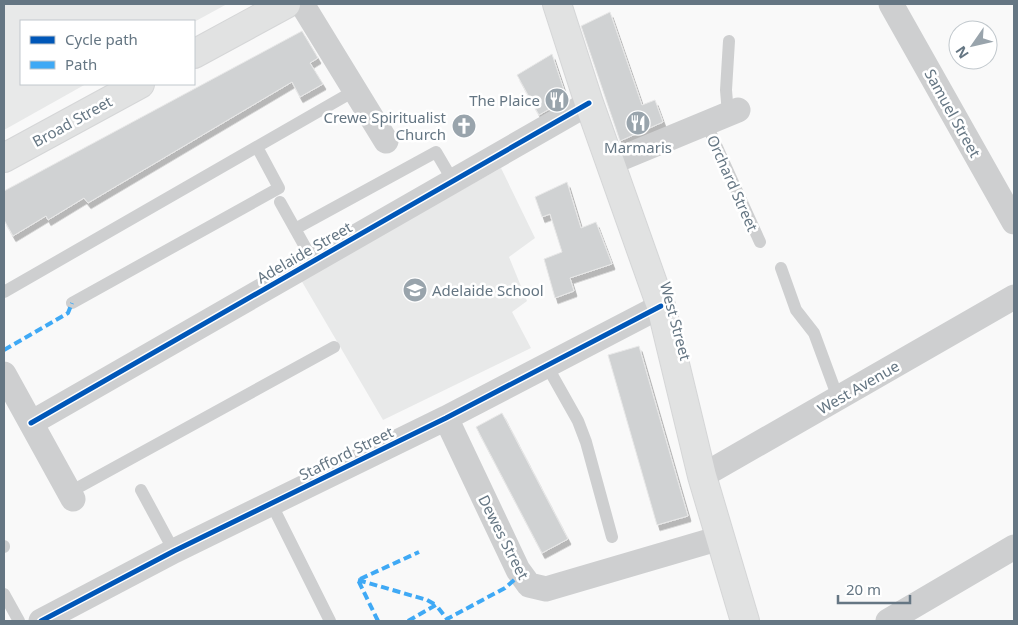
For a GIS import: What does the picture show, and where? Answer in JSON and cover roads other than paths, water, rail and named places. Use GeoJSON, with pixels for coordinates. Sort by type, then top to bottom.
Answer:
{"type":"FeatureCollection","features":[{"type":"Feature","properties":{"kind":"main road"},"geometry":{"type":"LineString","coordinates":[[195,53],[286,4]]}},
{"type":"Feature","properties":{"kind":"main road","name":"West Street"},"geometry":{"type":"LineString","coordinates":[[557,4],[589,103],[661,306],[702,476],[745,621]]}},
{"type":"Feature","properties":{"kind":"main road","name":"Broad Street"},"geometry":{"type":"LineString","coordinates":[[4,158],[138,85]]}},
{"type":"Feature","properties":{"kind":"street"},"geometry":{"type":"LineString","coordinates":[[302,4],[386,141]]}},
{"type":"Feature","properties":{"kind":"street","name":"Samuel Street"},"geometry":{"type":"LineString","coordinates":[[891,4],[1014,222]]}},
{"type":"Feature","properties":{"kind":"street","name":"Adelaide Street"},"geometry":{"type":"LineString","coordinates":[[31,423],[589,103]]}},
{"type":"Feature","properties":{"kind":"street","name":"Orchard Street"},"geometry":{"type":"LineString","coordinates":[[610,163],[724,115]]}},
{"type":"Feature","properties":{"kind":"street","name":"West Avenue"},"geometry":{"type":"LineString","coordinates":[[702,476],[1014,297]]}},
{"type":"Feature","properties":{"kind":"street","name":"Stafford Street"},"geometry":{"type":"LineString","coordinates":[[40,621],[174,551],[446,418],[661,306]]}},
{"type":"Feature","properties":{"kind":"street"},"geometry":{"type":"LineString","coordinates":[[4,374],[72,495]]}},
{"type":"Feature","properties":{"kind":"street","name":"Dewes Street"},"geometry":{"type":"LineString","coordinates":[[446,418],[518,570],[529,585],[546,589],[720,538]]}},
{"type":"Feature","properties":{"kind":"street"},"geometry":{"type":"LineString","coordinates":[[888,621],[1014,547]]}},
{"type":"Feature","properties":{"kind":"lane"},"geometry":{"type":"LineString","coordinates":[[724,115],[729,41]]}},
{"type":"Feature","properties":{"kind":"lane"},"geometry":{"type":"LineString","coordinates":[[4,292],[354,91]]}},
{"type":"Feature","properties":{"kind":"lane","name":"Orchard Street"},"geometry":{"type":"LineString","coordinates":[[724,115],[760,242]]}},
{"type":"Feature","properties":{"kind":"lane"},"geometry":{"type":"LineString","coordinates":[[72,303],[279,188],[257,147]]}},
{"type":"Feature","properties":{"kind":"lane"},"geometry":{"type":"LineString","coordinates":[[295,229],[436,152],[453,181]]}},
{"type":"Feature","properties":{"kind":"lane"},"geometry":{"type":"LineString","coordinates":[[280,202],[313,261]]}},
{"type":"Feature","properties":{"kind":"lane"},"geometry":{"type":"LineString","coordinates":[[781,268],[796,310],[814,333],[838,398]]}},
{"type":"Feature","properties":{"kind":"lane"},"geometry":{"type":"LineString","coordinates":[[72,495],[334,347]]}},
{"type":"Feature","properties":{"kind":"lane"},"geometry":{"type":"LineString","coordinates":[[547,366],[578,421],[586,442],[612,537]]}},
{"type":"Feature","properties":{"kind":"lane"},"geometry":{"type":"LineString","coordinates":[[142,490],[174,551]]}},
{"type":"Feature","properties":{"kind":"lane"},"geometry":{"type":"LineString","coordinates":[[271,503],[330,621]]}},
{"type":"Feature","properties":{"kind":"lane"},"geometry":{"type":"LineString","coordinates":[[4,594],[19,621]]}},
{"type":"Feature","properties":{"kind":"place","name":"The Plaice"},"geometry":{"type":"Point","coordinates":[557,100]}},
{"type":"Feature","properties":{"kind":"place","name":"Marmaris"},"geometry":{"type":"Point","coordinates":[638,123]}},
{"type":"Feature","properties":{"kind":"place","name":"Crewe Spiritualist Church"},"geometry":{"type":"Point","coordinates":[464,126]}},
{"type":"Feature","properties":{"kind":"place","name":"Adelaide School"},"geometry":{"type":"Point","coordinates":[415,290]}}]}
